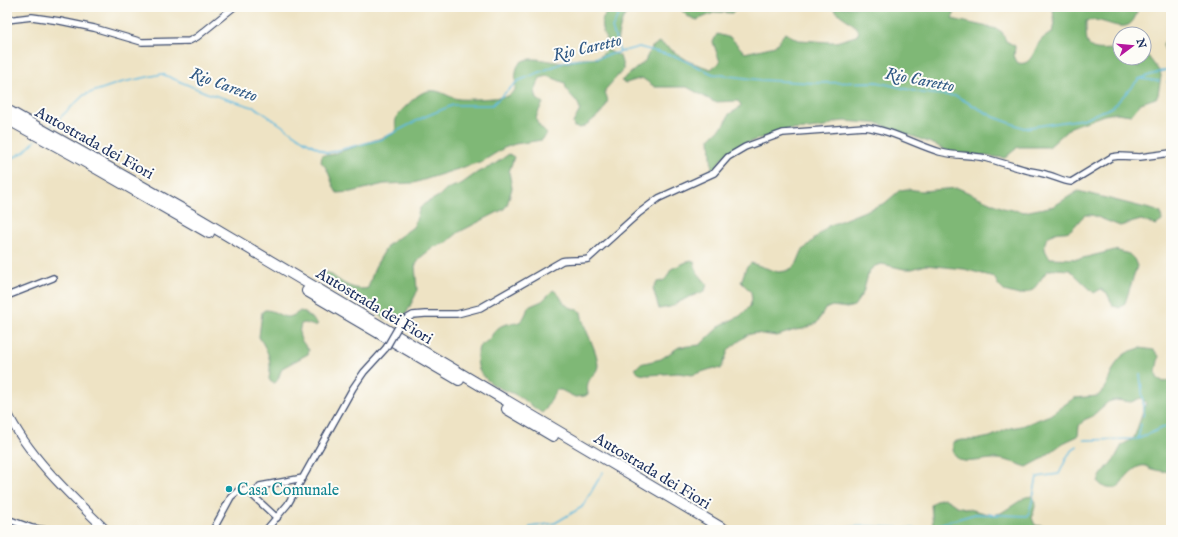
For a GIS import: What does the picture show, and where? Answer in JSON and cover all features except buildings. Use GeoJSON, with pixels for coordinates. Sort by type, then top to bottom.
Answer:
{"type":"FeatureCollection","features":[{"type":"Feature","properties":{"kind":"highway","name":"Autostrada dei Fiori"},"geometry":{"type":"LineString","coordinates":[[7,110],[191,214],[725,530]]}},
{"type":"Feature","properties":{"kind":"highway","name":"Autostrada dei Fiori"},"geometry":{"type":"LineString","coordinates":[[7,118],[185,219],[711,530]]}},
{"type":"Feature","properties":{"kind":"main road"},"geometry":{"type":"LineString","coordinates":[[7,412],[28,447],[106,530]]}},
{"type":"Feature","properties":{"kind":"street"},"geometry":{"type":"LineString","coordinates":[[7,20],[32,17],[60,20],[142,42],[189,41],[198,37],[234,7]]}},
{"type":"Feature","properties":{"kind":"street"},"geometry":{"type":"LineString","coordinates":[[266,530],[288,504],[353,388],[364,372],[386,348],[400,322],[413,315],[457,314],[480,308],[562,261],[582,260],[588,258],[639,213],[659,198],[714,173],[728,157],[745,146],[783,133],[864,127],[874,128],[890,132],[941,152],[959,156],[984,158],[1071,182],[1112,157],[1140,157],[1171,153]]}},
{"type":"Feature","properties":{"kind":"street"},"geometry":{"type":"LineString","coordinates":[[7,296],[53,278]]}},
{"type":"Feature","properties":{"kind":"street"},"geometry":{"type":"LineString","coordinates":[[253,494],[260,486],[303,478]]}},
{"type":"Feature","properties":{"kind":"street"},"geometry":{"type":"LineString","coordinates":[[213,530],[232,497],[239,490],[248,491],[253,494],[277,518]]}},
{"type":"Feature","properties":{"kind":"street"},"geometry":{"type":"LineString","coordinates":[[7,519],[32,528],[46,530]]}},
{"type":"Feature","properties":{"kind":"green space"},"geometry":{"type":"Polygon","coordinates":[[[611,7],[632,7],[622,20],[616,47],[611,47],[602,27],[603,18],[611,7]]]}},
{"type":"Feature","properties":{"kind":"green space"},"geometry":{"type":"Polygon","coordinates":[[[678,7],[738,7],[732,13],[716,12],[697,20],[687,16],[678,7]]]}},
{"type":"Feature","properties":{"kind":"green space"},"geometry":{"type":"Polygon","coordinates":[[[832,7],[957,7],[952,19],[997,29],[1002,32],[1006,41],[1015,46],[1014,58],[1016,62],[1025,63],[1032,57],[1041,40],[1052,33],[1054,23],[1053,7],[1138,7],[1134,18],[1129,24],[1123,26],[1116,26],[1101,21],[1086,21],[1087,42],[1089,46],[1093,48],[1112,49],[1112,66],[1152,66],[1152,62],[1160,72],[1161,76],[1158,95],[1156,98],[1141,103],[1131,115],[1116,113],[1104,115],[1071,127],[1049,147],[1018,147],[1005,158],[948,152],[936,145],[880,124],[845,121],[835,122],[826,127],[787,130],[743,144],[723,157],[712,172],[710,138],[725,124],[729,114],[738,109],[741,105],[738,101],[714,102],[687,87],[655,87],[642,78],[626,83],[621,81],[645,61],[651,48],[659,42],[690,62],[711,69],[720,62],[713,42],[717,34],[731,38],[745,53],[775,46],[785,33],[799,40],[830,42],[836,42],[856,36],[859,32],[857,28],[832,7]]]}},
{"type":"Feature","properties":{"kind":"green space"},"geometry":{"type":"Polygon","coordinates":[[[1171,33],[1171,58],[1166,54],[1163,44],[1171,33]]]}},
{"type":"Feature","properties":{"kind":"green space"},"geometry":{"type":"Polygon","coordinates":[[[607,50],[620,56],[623,70],[605,90],[607,98],[606,106],[600,114],[581,128],[574,127],[573,123],[580,110],[577,102],[567,91],[565,83],[548,76],[540,78],[535,91],[537,99],[543,103],[536,120],[539,126],[547,134],[542,140],[515,144],[504,148],[483,161],[414,183],[384,184],[352,192],[337,193],[327,169],[321,162],[322,155],[330,155],[393,134],[396,129],[395,126],[397,117],[404,108],[422,93],[437,91],[455,98],[463,99],[505,97],[515,90],[517,68],[518,65],[524,60],[535,59],[567,63],[581,58],[598,58],[607,50]]]}},
{"type":"Feature","properties":{"kind":"green space"},"geometry":{"type":"Polygon","coordinates":[[[509,154],[514,157],[509,172],[512,188],[507,205],[504,209],[459,232],[446,243],[434,247],[421,257],[415,266],[416,294],[406,314],[391,319],[386,319],[347,294],[332,287],[324,280],[322,275],[326,272],[350,286],[361,289],[368,288],[375,267],[388,245],[413,227],[420,208],[424,204],[439,196],[446,189],[461,184],[509,154]]]}},
{"type":"Feature","properties":{"kind":"green space"},"geometry":{"type":"Polygon","coordinates":[[[958,188],[1003,208],[1024,212],[1054,206],[1078,191],[1154,210],[1161,213],[1162,221],[1156,225],[1141,220],[1120,226],[1092,215],[1085,215],[1069,231],[1055,233],[1049,236],[1045,242],[1046,252],[1050,258],[1079,259],[1115,250],[1129,254],[1134,259],[1137,266],[1125,303],[1120,308],[1113,306],[1107,293],[1101,289],[1094,293],[1070,270],[1055,269],[1047,271],[1033,290],[1019,295],[1004,291],[994,277],[964,269],[926,265],[912,269],[904,269],[882,264],[875,266],[869,271],[863,293],[854,306],[847,308],[832,306],[825,309],[817,323],[803,329],[777,336],[755,333],[747,335],[729,349],[721,369],[714,368],[692,375],[678,373],[648,375],[640,374],[635,369],[640,364],[661,359],[679,347],[700,345],[721,325],[740,316],[750,306],[752,299],[751,292],[741,282],[746,268],[751,263],[778,272],[786,271],[797,263],[802,251],[828,226],[885,203],[900,190],[907,189],[922,191],[958,188]]]}},
{"type":"Feature","properties":{"kind":"green space"},"geometry":{"type":"Polygon","coordinates":[[[691,260],[694,262],[697,272],[707,284],[705,291],[670,307],[659,309],[653,288],[657,282],[666,278],[671,269],[691,260]]]}},
{"type":"Feature","properties":{"kind":"green space"},"geometry":{"type":"Polygon","coordinates":[[[553,290],[566,305],[581,312],[584,326],[596,353],[598,366],[589,380],[587,388],[588,394],[585,396],[575,397],[561,390],[556,390],[546,409],[542,413],[519,397],[494,385],[484,377],[478,367],[477,355],[479,347],[488,340],[497,329],[506,324],[519,322],[522,320],[528,307],[542,301],[553,290]]]}},
{"type":"Feature","properties":{"kind":"green space"},"geometry":{"type":"Polygon","coordinates":[[[265,310],[285,317],[294,315],[300,311],[304,312],[318,324],[315,326],[305,323],[301,324],[299,333],[302,341],[309,350],[308,354],[284,367],[275,383],[271,382],[269,379],[269,357],[259,337],[262,312],[265,310]]]}},
{"type":"Feature","properties":{"kind":"green space"},"geometry":{"type":"Polygon","coordinates":[[[1140,348],[1154,350],[1159,356],[1156,371],[1157,378],[1164,382],[1171,379],[1171,471],[1159,471],[1142,466],[1130,473],[1117,488],[1106,488],[1098,482],[1101,475],[1115,458],[1122,445],[1134,438],[1146,403],[1141,398],[1131,402],[1115,400],[1108,402],[1091,417],[1084,420],[1079,426],[1078,436],[1063,443],[1040,460],[1027,467],[1000,459],[967,461],[956,457],[953,451],[953,442],[990,437],[1010,428],[1022,426],[1050,415],[1074,398],[1098,396],[1106,385],[1114,367],[1121,357],[1128,352],[1140,348]]]}},
{"type":"Feature","properties":{"kind":"green space"},"geometry":{"type":"Polygon","coordinates":[[[1033,496],[1036,503],[1032,518],[1035,525],[1067,530],[931,530],[933,526],[931,505],[937,500],[944,498],[957,506],[993,515],[1001,513],[1026,497],[1033,496]]]}},
{"type":"Feature","properties":{"kind":"waterway"},"geometry":{"type":"LineString","coordinates":[[620,52],[612,28],[623,7]]}},
{"type":"Feature","properties":{"kind":"waterway","name":"Rio Caretto"},"geometry":{"type":"LineString","coordinates":[[48,129],[84,95],[119,83],[162,74],[207,93],[256,108],[303,140],[327,153],[382,139],[424,117],[453,105],[492,105],[518,81],[567,61],[601,57],[639,47],[677,57],[713,74],[761,80],[815,83],[877,82],[923,93],[956,96],[994,117],[1024,128],[1083,119],[1113,107],[1139,79]]}},
{"type":"Feature","properties":{"kind":"waterway"},"geometry":{"type":"LineString","coordinates":[[1139,79],[1171,68]]}},
{"type":"Feature","properties":{"kind":"waterway"},"geometry":{"type":"LineString","coordinates":[[1141,79],[1159,81]]}},
{"type":"Feature","properties":{"kind":"waterway"},"geometry":{"type":"LineString","coordinates":[[1167,82],[1171,83]]}},
{"type":"Feature","properties":{"kind":"waterway","name":"Rio Caretto"},"geometry":{"type":"LineString","coordinates":[[7,161],[24,152],[36,140]]}},
{"type":"Feature","properties":{"kind":"waterway"},"geometry":{"type":"LineString","coordinates":[[1140,374],[1144,410],[1143,416]]}},
{"type":"Feature","properties":{"kind":"waterway"},"geometry":{"type":"LineString","coordinates":[[1138,439],[1141,424]]}},
{"type":"Feature","properties":{"kind":"waterway"},"geometry":{"type":"LineString","coordinates":[[1084,440],[1138,439],[1171,424]]}},
{"type":"Feature","properties":{"kind":"waterway"},"geometry":{"type":"LineString","coordinates":[[611,456],[621,446]]}},
{"type":"Feature","properties":{"kind":"waterway"},"geometry":{"type":"LineString","coordinates":[[778,530],[867,526],[922,529],[975,514],[1028,516],[1037,477],[1059,474],[1068,455],[1077,446]]}},
{"type":"Feature","properties":{"kind":"waterway"},"geometry":{"type":"LineString","coordinates":[[529,530],[530,527],[555,523],[582,507],[603,472]]}},
{"type":"Feature","properties":{"kind":"place","name":"Casa Comunale"},"geometry":{"type":"Point","coordinates":[229,489]}}]}
